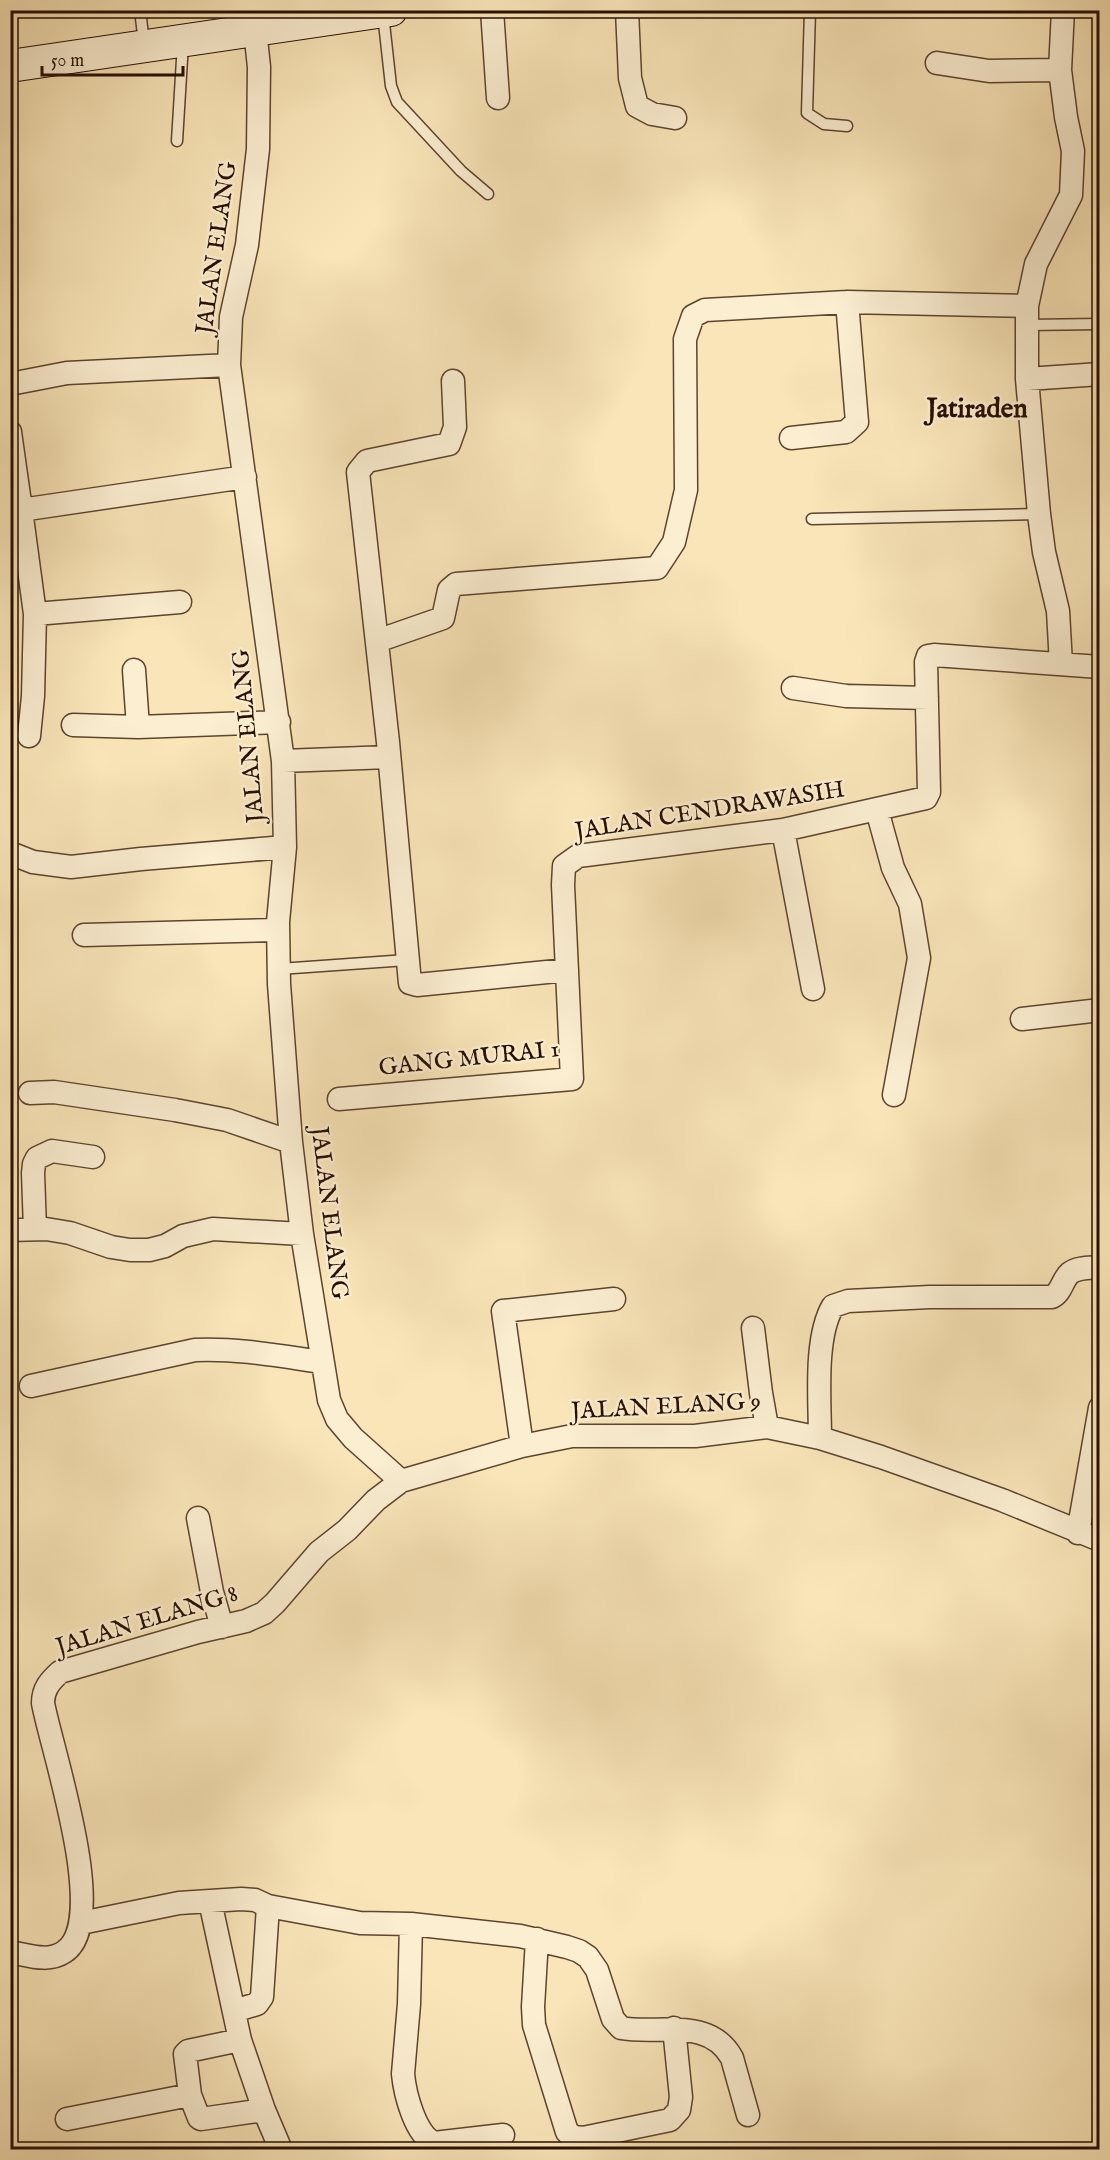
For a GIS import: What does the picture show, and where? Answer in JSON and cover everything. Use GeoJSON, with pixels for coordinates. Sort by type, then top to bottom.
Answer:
{"type":"FeatureCollection","features":[{"type":"Feature","properties":{"kind":"main road"},"geometry":{"type":"LineString","coordinates":[[10,66],[184,39],[386,18]]}},
{"type":"Feature","properties":{"kind":"street"},"geometry":{"type":"LineString","coordinates":[[492,10],[498,98]]}},
{"type":"Feature","properties":{"kind":"street"},"geometry":{"type":"LineString","coordinates":[[627,10],[630,78],[637,106],[652,114],[675,118]]}},
{"type":"Feature","properties":{"kind":"street"},"geometry":{"type":"LineString","coordinates":[[1063,10],[1060,70],[1073,151],[1071,195],[1036,264],[1027,316],[1027,379],[1044,552],[1059,611],[1061,664],[1100,667]]}},
{"type":"Feature","properties":{"kind":"street","name":"JALAN ELANG"},"geometry":{"type":"LineString","coordinates":[[255,30],[259,67],[258,149],[247,245],[231,317],[230,365],[283,761],[285,848],[278,930],[291,1142],[302,1234],[329,1400],[337,1419],[353,1438],[401,1481]]}},
{"type":"Feature","properties":{"kind":"street"},"geometry":{"type":"LineString","coordinates":[[937,63],[989,71],[1060,70]]}},
{"type":"Feature","properties":{"kind":"street"},"geometry":{"type":"LineString","coordinates":[[377,641],[443,618],[449,590],[456,584],[657,568],[674,542],[686,490],[685,339],[693,316],[705,310],[847,302],[1027,316]]}},
{"type":"Feature","properties":{"kind":"street"},"geometry":{"type":"LineString","coordinates":[[791,438],[846,432],[856,422],[847,302]]}},
{"type":"Feature","properties":{"kind":"street"},"geometry":{"type":"LineString","coordinates":[[10,384],[67,372],[230,365]]}},
{"type":"Feature","properties":{"kind":"street"},"geometry":{"type":"LineString","coordinates":[[1027,379],[1100,374]]}},
{"type":"Feature","properties":{"kind":"street"},"geometry":{"type":"LineString","coordinates":[[453,381],[455,427],[449,444],[367,460],[358,472],[410,983],[417,985],[567,970]]}},
{"type":"Feature","properties":{"kind":"street"},"geometry":{"type":"LineString","coordinates":[[10,432],[35,614],[33,696],[29,736]]}},
{"type":"Feature","properties":{"kind":"street"},"geometry":{"type":"LineString","coordinates":[[21,510],[244,477]]}},
{"type":"Feature","properties":{"kind":"street"},"geometry":{"type":"LineString","coordinates":[[35,614],[180,602]]}},
{"type":"Feature","properties":{"kind":"street","name":"JALAN CENDRAWASIH"},"geometry":{"type":"LineString","coordinates":[[567,970],[563,885],[564,866],[570,860],[578,856],[783,830],[926,798],[929,792],[926,662],[928,656],[1061,664]]}},
{"type":"Feature","properties":{"kind":"street"},"geometry":{"type":"LineString","coordinates":[[134,670],[138,727]]}},
{"type":"Feature","properties":{"kind":"street"},"geometry":{"type":"LineString","coordinates":[[793,688],[846,696],[927,698]]}},
{"type":"Feature","properties":{"kind":"street"},"geometry":{"type":"LineString","coordinates":[[73,725],[138,727],[279,722]]}},
{"type":"Feature","properties":{"kind":"street"},"geometry":{"type":"LineString","coordinates":[[283,761],[388,757]]}},
{"type":"Feature","properties":{"kind":"street"},"geometry":{"type":"LineString","coordinates":[[878,810],[892,868],[910,904],[919,958],[894,1095]]}},
{"type":"Feature","properties":{"kind":"street"},"geometry":{"type":"LineString","coordinates":[[783,830],[813,989]]}},
{"type":"Feature","properties":{"kind":"street"},"geometry":{"type":"LineString","coordinates":[[10,854],[33,862],[71,867],[141,858],[285,848]]}},
{"type":"Feature","properties":{"kind":"street"},"geometry":{"type":"LineString","coordinates":[[84,935],[278,930]]}},
{"type":"Feature","properties":{"kind":"street","name":"GANG MURAI 1"},"geometry":{"type":"LineString","coordinates":[[339,1099],[572,1079],[567,970]]}},
{"type":"Feature","properties":{"kind":"street"},"geometry":{"type":"LineString","coordinates":[[1022,1019],[1100,1010]]}},
{"type":"Feature","properties":{"kind":"street"},"geometry":{"type":"LineString","coordinates":[[30,1093],[54,1092],[196,1114],[227,1120],[291,1142]]}},
{"type":"Feature","properties":{"kind":"street"},"geometry":{"type":"LineString","coordinates":[[35,1229],[33,1173],[34,1164],[38,1158],[52,1151],[93,1156]]}},
{"type":"Feature","properties":{"kind":"street"},"geometry":{"type":"LineString","coordinates":[[10,1230],[35,1229],[70,1233],[111,1247],[130,1250],[149,1250],[165,1246],[183,1236],[213,1229],[302,1234]]}},
{"type":"Feature","properties":{"kind":"street"},"geometry":{"type":"LineString","coordinates":[[820,1438],[821,1347],[828,1315],[833,1306],[848,1301],[930,1296],[1052,1297],[1071,1273],[1100,1267]]}},
{"type":"Feature","properties":{"kind":"street"},"geometry":{"type":"LineString","coordinates":[[522,1446],[503,1311],[614,1299]]}},
{"type":"Feature","properties":{"kind":"street"},"geometry":{"type":"LineString","coordinates":[[753,1328],[767,1427]]}},
{"type":"Feature","properties":{"kind":"street"},"geometry":{"type":"LineString","coordinates":[[31,1386],[195,1350],[211,1349],[269,1354],[322,1362]]}},
{"type":"Feature","properties":{"kind":"street"},"geometry":{"type":"LineString","coordinates":[[1078,1533],[1100,1408]]}},
{"type":"Feature","properties":{"kind":"street","name":"JALAN ELANG 9"},"geometry":{"type":"LineString","coordinates":[[401,1481],[522,1446],[572,1436],[695,1436],[767,1427],[820,1438],[881,1456],[1002,1500],[1078,1533],[1100,1540]]}},
{"type":"Feature","properties":{"kind":"street","name":"JALAN ELANG 8"},"geometry":{"type":"LineString","coordinates":[[10,1952],[44,1959],[63,1953],[71,1946],[81,1923],[81,1890],[72,1818],[45,1713],[43,1694],[47,1686],[60,1672],[246,1621],[264,1613],[319,1552],[347,1530],[376,1500],[401,1481]]}},
{"type":"Feature","properties":{"kind":"street"},"geometry":{"type":"LineString","coordinates":[[198,1518],[212,1592],[222,1627]]}},
{"type":"Feature","properties":{"kind":"street"},"geometry":{"type":"LineString","coordinates":[[81,1923],[179,1903],[241,1899],[360,1923],[411,1924],[520,1936],[567,1947],[579,1951],[597,1970],[613,2019],[621,2028],[689,2030],[706,2035],[728,2050],[748,2115]]}},
{"type":"Feature","properties":{"kind":"street"},"geometry":{"type":"LineString","coordinates":[[210,1901],[240,2040],[280,2150]]}},
{"type":"Feature","properties":{"kind":"street"},"geometry":{"type":"LineString","coordinates":[[234,2011],[257,2004],[262,1997],[268,1906]]}},
{"type":"Feature","properties":{"kind":"street"},"geometry":{"type":"LineString","coordinates":[[411,1924],[409,2004],[403,2074],[419,2129],[426,2139],[434,2143],[503,2135]]}},
{"type":"Feature","properties":{"kind":"street"},"geometry":{"type":"LineString","coordinates":[[537,1940],[534,2025],[567,2132],[573,2137],[583,2138],[670,2120],[679,2110],[681,2097],[674,2028]]}},
{"type":"Feature","properties":{"kind":"street"},"geometry":{"type":"LineString","coordinates":[[240,2040],[188,2051],[185,2054],[190,2095],[201,2119],[264,2110]]}},
{"type":"Feature","properties":{"kind":"street"},"geometry":{"type":"LineString","coordinates":[[67,2119],[190,2095]]}},
{"type":"Feature","properties":{"kind":"lane"},"geometry":{"type":"LineString","coordinates":[[140,10],[144,45]]}},
{"type":"Feature","properties":{"kind":"lane"},"geometry":{"type":"LineString","coordinates":[[810,10],[807,112],[824,124],[847,126]]}},
{"type":"Feature","properties":{"kind":"lane"},"geometry":{"type":"LineString","coordinates":[[386,18],[391,86],[397,102],[461,171],[488,194]]}},
{"type":"Feature","properties":{"kind":"lane"},"geometry":{"type":"LineString","coordinates":[[177,141],[184,39]]}},
{"type":"Feature","properties":{"kind":"lane"},"geometry":{"type":"LineString","coordinates":[[1027,316],[1100,324]]}},
{"type":"Feature","properties":{"kind":"lane"},"geometry":{"type":"LineString","coordinates":[[812,519],[1039,514]]}},
{"type":"Feature","properties":{"kind":"lane"},"geometry":{"type":"LineString","coordinates":[[279,969],[407,960]]}},
{"type":"Feature","properties":{"kind":"district","name":"Jatiraden"},"geometry":{"type":"Point","coordinates":[977,410]}}]}
